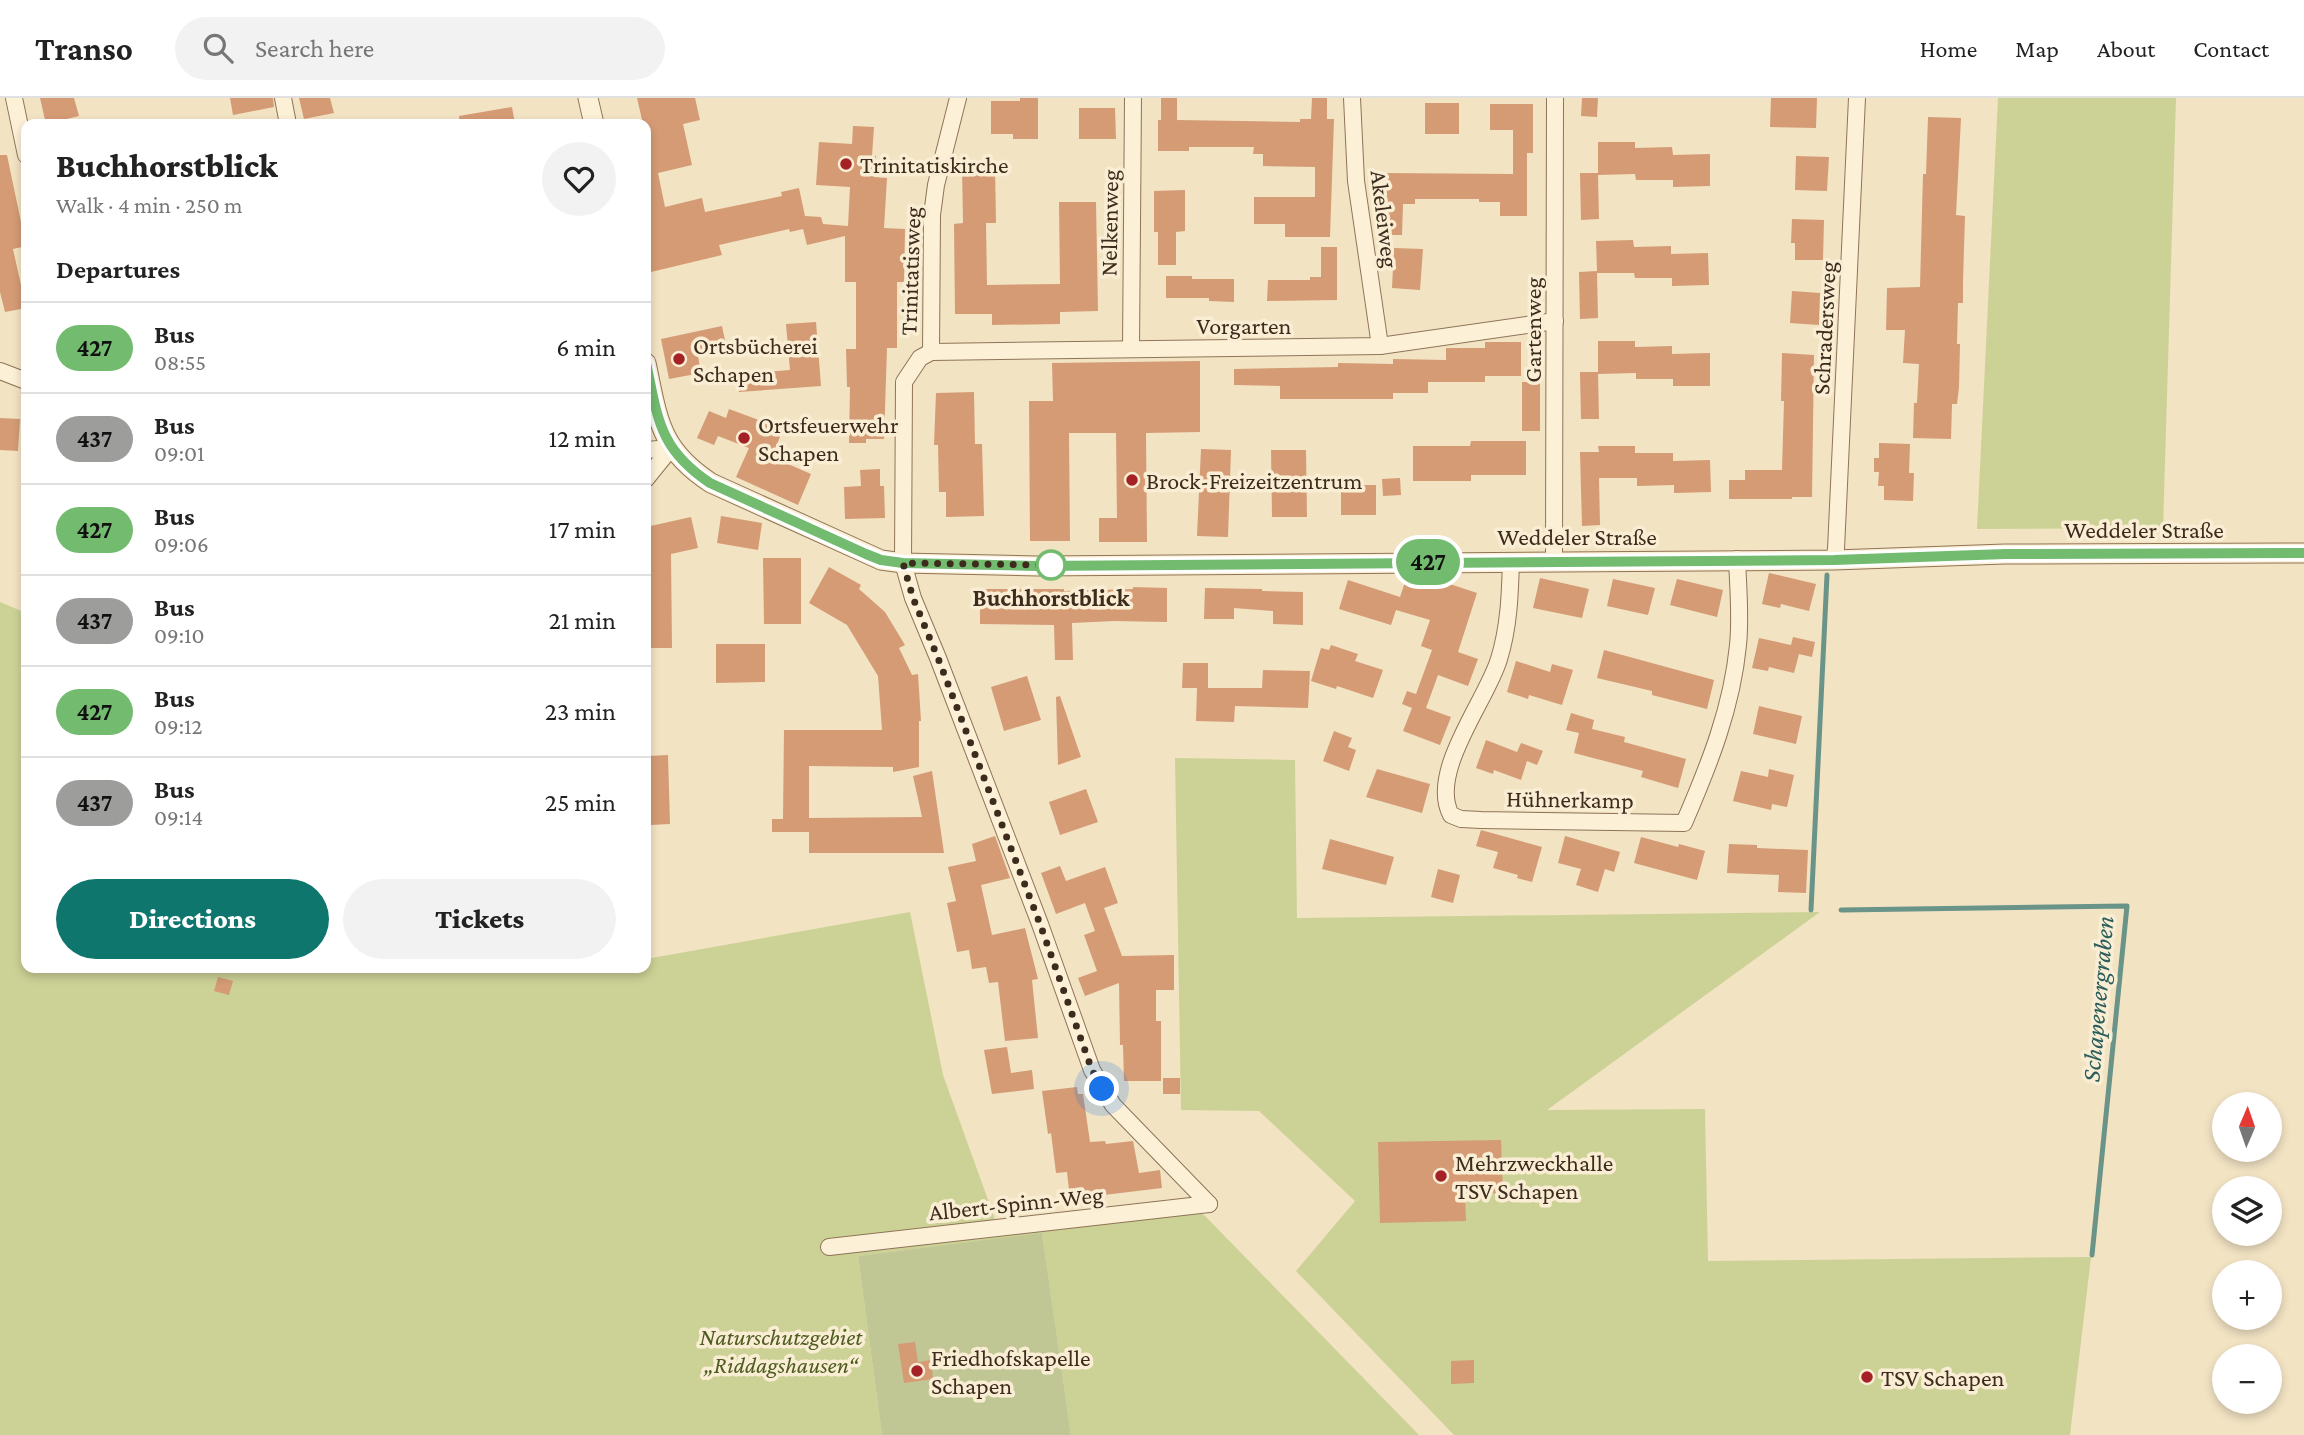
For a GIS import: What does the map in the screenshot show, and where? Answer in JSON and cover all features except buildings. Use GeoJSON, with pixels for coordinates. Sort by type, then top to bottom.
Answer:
{"type":"FeatureCollection","features":[{"type":"Feature","properties":{"kind":"street"},"geometry":{"type":"LineString","coordinates":[[14,98],[21,131]]}},
{"type":"Feature","properties":{"kind":"street"},"geometry":{"type":"LineString","coordinates":[[283,98],[287,119]]}},
{"type":"Feature","properties":{"kind":"street"},"geometry":{"type":"LineString","coordinates":[[588,98],[593,119]]}},
{"type":"Feature","properties":{"kind":"street","name":"Trinitatisweg"},"geometry":{"type":"LineString","coordinates":[[903,563],[904,382],[920,358],[931,352],[932,215],[936,185],[958,98]]}},
{"type":"Feature","properties":{"kind":"street","name":"Nelkenweg"},"geometry":{"type":"LineString","coordinates":[[1131,348],[1133,98]]}},
{"type":"Feature","properties":{"kind":"street","name":"Akeleiweg"},"geometry":{"type":"LineString","coordinates":[[1352,98],[1356,181],[1380,346]]}},
{"type":"Feature","properties":{"kind":"street","name":"Gartenweg"},"geometry":{"type":"LineString","coordinates":[[1555,98],[1555,562]]}},
{"type":"Feature","properties":{"kind":"street","name":"Schradersweg"},"geometry":{"type":"LineString","coordinates":[[1834,560],[1857,98]]}},
{"type":"Feature","properties":{"kind":"street","name":"Vorgarten"},"geometry":{"type":"LineString","coordinates":[[931,352],[1380,346],[1555,321]]}},
{"type":"Feature","properties":{"kind":"street"},"geometry":{"type":"LineString","coordinates":[[0,371],[21,380]]}},
{"type":"Feature","properties":{"kind":"street"},"geometry":{"type":"LineString","coordinates":[[651,387],[656,411],[671,448]]}},
{"type":"Feature","properties":{"kind":"street"},"geometry":{"type":"LineString","coordinates":[[651,450],[671,448]]}},
{"type":"Feature","properties":{"kind":"street"},"geometry":{"type":"LineString","coordinates":[[651,473],[671,448]]}},
{"type":"Feature","properties":{"kind":"street","name":"Weddeler Straße"},"geometry":{"type":"LineString","coordinates":[[671,448],[710,483],[861,552],[881,560],[903,563],[1037,566],[1834,560],[2005,554],[2304,553]]}},
{"type":"Feature","properties":{"kind":"street","name":"Hühnerkamp"},"geometry":{"type":"LineString","coordinates":[[1511,561],[1507,616],[1499,659],[1490,685],[1466,725],[1457,747],[1446,791],[1446,805],[1451,815],[1461,819],[1481,820],[1684,823],[1710,762],[1731,687],[1739,641],[1737,559]]}},
{"type":"Feature","properties":{"kind":"street","name":"Albert-Spinn-Weg"},"geometry":{"type":"LineString","coordinates":[[829,1247],[1209,1204],[1113,1105],[1092,1070],[1040,924],[913,598],[903,563]]}},
{"type":"Feature","properties":{"kind":"green space"},"geometry":{"type":"Polygon","coordinates":[[[1998,98],[2176,98],[2163,528],[1977,529],[1998,98]]]}},
{"type":"Feature","properties":{"kind":"green space","name":"Naturschutzgebiet „Riddagshausen“"},"geometry":{"type":"Polygon","coordinates":[[[0,602],[21,611],[21,973],[651,973],[651,958],[910,912],[943,1075],[996,1222],[1182,1200],[1205,1216],[1419,1435],[1071,1435],[1042,1234],[858,1256],[882,1435],[0,1435],[0,602]]]}},
{"type":"Feature","properties":{"kind":"green space"},"geometry":{"type":"Polygon","coordinates":[[[1175,758],[1295,760],[1297,918],[1820,912],[1547,1110],[1705,1109],[1708,1261],[2091,1257],[2070,1435],[1454,1435],[1296,1271],[1355,1201],[1259,1111],[1181,1110],[1175,758]]]}},
{"type":"Feature","properties":{"kind":"green space"},"geometry":{"type":"Polygon","coordinates":[[[1042,1233],[1071,1435],[882,1435],[858,1256],[1042,1233]]]}},
{"type":"Feature","properties":{"kind":"waterway","name":"Schapenergraben"},"geometry":{"type":"LineString","coordinates":[[1811,910],[1827,575]]}},
{"type":"Feature","properties":{"kind":"waterway","name":"Schapenergraben"},"geometry":{"type":"LineString","coordinates":[[1841,910],[2127,906],[2092,1255]]}},
{"type":"Feature","properties":{"kind":"bus line","name":"427"},"geometry":{"type":"LineString","coordinates":[[651,387],[661,428],[671,448],[682,461],[710,483],[881,560],[903,563],[1037,566],[1834,560],[2005,554],[2304,553]]}},
{"type":"Feature","properties":{"kind":"place","name":"Trinitatiskirche"},"geometry":{"type":"Point","coordinates":[846,164]}},
{"type":"Feature","properties":{"kind":"place","name":"Ortsbücherei Schapen"},"geometry":{"type":"Point","coordinates":[679,359]}},
{"type":"Feature","properties":{"kind":"place","name":"Ortsfeuerwehr Schapen"},"geometry":{"type":"Point","coordinates":[744,438]}},
{"type":"Feature","properties":{"kind":"place","name":"Brock-Freizeitzentrum"},"geometry":{"type":"Point","coordinates":[1132,480]}},
{"type":"Feature","properties":{"kind":"place","name":"Buchhorstblick"},"geometry":{"type":"Point","coordinates":[1051,565]}},
{"type":"Feature","properties":{"kind":"place","name":"Mehrzweckhalle TSV Schapen"},"geometry":{"type":"Point","coordinates":[1441,1176]}},
{"type":"Feature","properties":{"kind":"place","name":"Friedhofskapelle Schapen"},"geometry":{"type":"Point","coordinates":[917,1371]}},
{"type":"Feature","properties":{"kind":"place","name":"TSV Schapen"},"geometry":{"type":"Point","coordinates":[1867,1377]}},
{"type":"Feature","properties":{"kind":"route"},"geometry":{"type":"LineString","coordinates":[[1051,565],[903,563],[913,598],[1040,924],[1092,1070],[1102,1089]]}}]}
